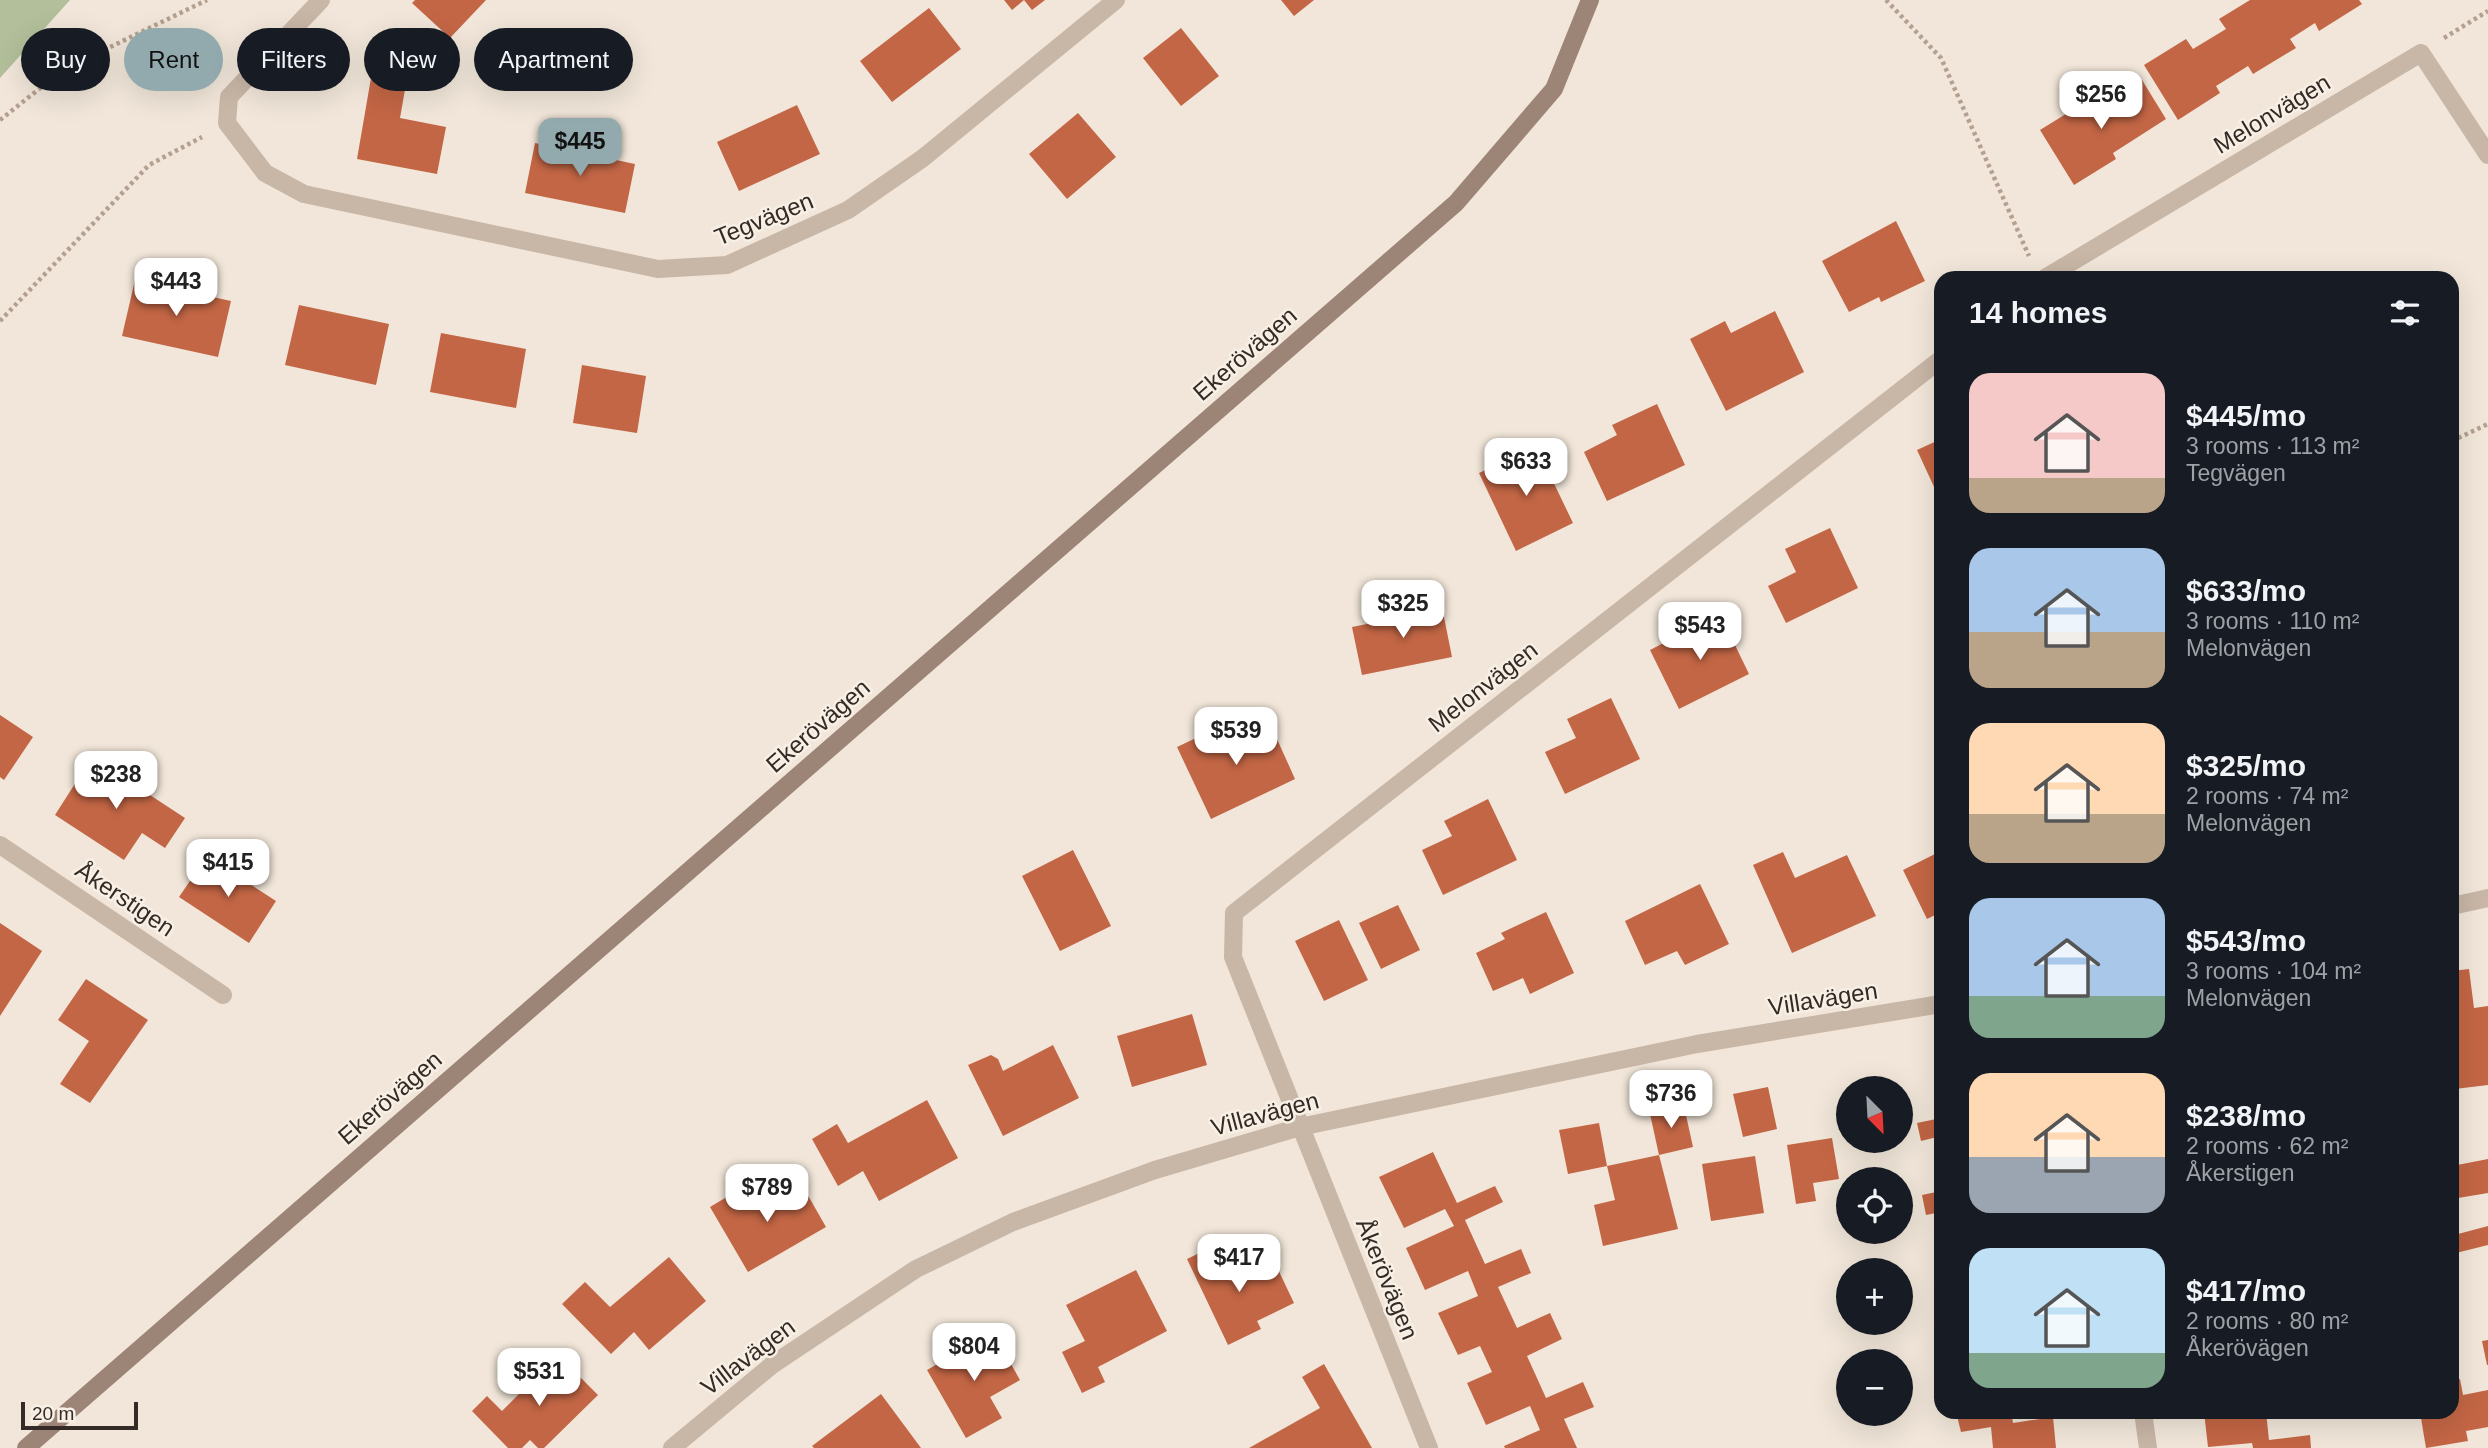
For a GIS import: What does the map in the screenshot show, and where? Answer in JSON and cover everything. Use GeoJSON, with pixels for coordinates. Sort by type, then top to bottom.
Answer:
{"type":"FeatureCollection","features":[{"type":"Feature","properties":{"kind":"main road","name":"Ekerövägen"},"geometry":{"type":"LineString","coordinates":[[26,1448],[1456,203],[1554,89],[1590,0]]}},
{"type":"Feature","properties":{"kind":"street"},"geometry":{"type":"LineString","coordinates":[[227,123],[229,97],[321,0]]}},
{"type":"Feature","properties":{"kind":"street","name":"Tegvägen"},"geometry":{"type":"LineString","coordinates":[[227,123],[265,173],[304,194],[658,270],[727,265],[848,210],[923,158],[1116,0]]}},
{"type":"Feature","properties":{"kind":"street"},"geometry":{"type":"LineString","coordinates":[[2421,53],[2488,155]]}},
{"type":"Feature","properties":{"kind":"street","name":"Melonvägen"},"geometry":{"type":"LineString","coordinates":[[2041,271],[2421,53]]}},
{"type":"Feature","properties":{"kind":"street","name":"Melonvägen"},"geometry":{"type":"LineString","coordinates":[[1300,1128],[1233,957],[1234,914],[1934,364]]}},
{"type":"Feature","properties":{"kind":"street","name":"Åkerstigen"},"geometry":{"type":"LineString","coordinates":[[0,845],[223,995]]}},
{"type":"Feature","properties":{"kind":"street"},"geometry":{"type":"LineString","coordinates":[[2459,904],[2488,898]]}},
{"type":"Feature","properties":{"kind":"street","name":"Villavägen"},"geometry":{"type":"LineString","coordinates":[[672,1448],[772,1366],[916,1269],[1013,1222],[1155,1170],[1300,1128],[1697,1044],[1934,1005]]}},
{"type":"Feature","properties":{"kind":"street","name":"Åkerövägen"},"geometry":{"type":"LineString","coordinates":[[1300,1128],[1429,1448]]}},
{"type":"Feature","properties":{"kind":"street"},"geometry":{"type":"LineString","coordinates":[[2144,1419],[2148,1448]]}},
{"type":"Feature","properties":{"kind":"path"},"geometry":{"type":"LineString","coordinates":[[0,120],[63,70],[207,0]]}},
{"type":"Feature","properties":{"kind":"path"},"geometry":{"type":"LineString","coordinates":[[1886,0],[1941,58],[2039,271]]}},
{"type":"Feature","properties":{"kind":"path"},"geometry":{"type":"LineString","coordinates":[[2421,53],[2488,11]]}},
{"type":"Feature","properties":{"kind":"path"},"geometry":{"type":"LineString","coordinates":[[0,321],[149,165],[227,123]]}},
{"type":"Feature","properties":{"kind":"path"},"geometry":{"type":"LineString","coordinates":[[2459,438],[2488,424]]}},
{"type":"Feature","properties":{"kind":"green space"},"geometry":{"type":"Polygon","coordinates":[[[0,0],[70,0],[45,28],[21,28],[21,55],[0,78],[0,0]]]}},
{"type":"Feature","properties":{"kind":"building"},"geometry":{"type":"Polygon","coordinates":[[[415,0],[486,0],[459,28],[439,28],[412,3],[415,0]]]}},
{"type":"Feature","properties":{"kind":"building"},"geometry":{"type":"Polygon","coordinates":[[[1004,0],[1024,0],[1012,10],[1004,0]]]}},
{"type":"Feature","properties":{"kind":"building"},"geometry":{"type":"Polygon","coordinates":[[[1024,0],[1045,0],[1032,10],[1024,0]]]}},
{"type":"Feature","properties":{"kind":"building"},"geometry":{"type":"Polygon","coordinates":[[[1281,0],[1314,0],[1294,16],[1281,0]]]}},
{"type":"Feature","properties":{"kind":"building"},"geometry":{"type":"Polygon","coordinates":[[[2250,0],[2359,0],[2362,4],[2319,31],[2315,23],[2290,39],[2296,48],[2253,74],[2248,66],[2216,86],[2220,93],[2178,120],[2144,65],[2186,39],[2193,49],[2226,29],[2219,19],[2250,0]]]}},
{"type":"Feature","properties":{"kind":"building"},"geometry":{"type":"Polygon","coordinates":[[[929,8],[961,49],[892,102],[860,61],[929,8]]]}},
{"type":"Feature","properties":{"kind":"building"},"geometry":{"type":"Polygon","coordinates":[[[1181,28],[1219,76],[1181,106],[1143,58],[1181,28]]]}},
{"type":"Feature","properties":{"kind":"building"},"geometry":{"type":"Polygon","coordinates":[[[2142,80],[2166,119],[2113,153],[2116,159],[2074,185],[2040,130],[2082,104],[2088,114],[2142,80]]]}},
{"type":"Feature","properties":{"kind":"building"},"geometry":{"type":"Polygon","coordinates":[[[369,91],[405,91],[400,118],[446,127],[437,174],[357,159],[369,91]]]}},
{"type":"Feature","properties":{"kind":"building"},"geometry":{"type":"Polygon","coordinates":[[[797,105],[820,154],[739,191],[717,142],[797,105]]]}},
{"type":"Feature","properties":{"kind":"building"},"geometry":{"type":"Polygon","coordinates":[[[1078,113],[1116,157],[1067,199],[1029,154],[1078,113]]]}},
{"type":"Feature","properties":{"kind":"building"},"geometry":{"type":"Polygon","coordinates":[[[535,143],[635,164],[625,213],[525,193],[535,143]]]}},
{"type":"Feature","properties":{"kind":"building"},"geometry":{"type":"Polygon","coordinates":[[[1896,221],[1925,281],[1881,302],[1879,297],[1849,312],[1822,261],[1896,221]]]}},
{"type":"Feature","properties":{"kind":"building"},"geometry":{"type":"Polygon","coordinates":[[[135,280],[231,301],[218,357],[122,336],[135,280]]]}},
{"type":"Feature","properties":{"kind":"building"},"geometry":{"type":"Polygon","coordinates":[[[299,305],[389,324],[376,385],[285,365],[299,305]]]}},
{"type":"Feature","properties":{"kind":"building"},"geometry":{"type":"Polygon","coordinates":[[[1775,311],[1804,372],[1726,411],[1690,339],[1725,321],[1731,333],[1775,311]]]}},
{"type":"Feature","properties":{"kind":"building"},"geometry":{"type":"Polygon","coordinates":[[[441,333],[526,349],[516,408],[430,392],[441,333]]]}},
{"type":"Feature","properties":{"kind":"building"},"geometry":{"type":"Polygon","coordinates":[[[582,365],[646,376],[637,433],[573,423],[582,365]]]}},
{"type":"Feature","properties":{"kind":"building"},"geometry":{"type":"Polygon","coordinates":[[[1657,404],[1685,465],[1607,501],[1584,452],[1617,435],[1612,425],[1657,404]]]}},
{"type":"Feature","properties":{"kind":"building"},"geometry":{"type":"Polygon","coordinates":[[[1934,442],[1934,487],[1917,450],[1934,442]]]}},
{"type":"Feature","properties":{"kind":"building"},"geometry":{"type":"Polygon","coordinates":[[[1536,446],[1573,523],[1516,551],[1479,473],[1536,446]]]}},
{"type":"Feature","properties":{"kind":"building"},"geometry":{"type":"Polygon","coordinates":[[[1830,528],[1858,588],[1786,623],[1768,586],[1796,572],[1785,549],[1830,528]]]}},
{"type":"Feature","properties":{"kind":"building"},"geometry":{"type":"Polygon","coordinates":[[[1441,602],[1452,657],[1362,675],[1352,627],[1402,617],[1401,609],[1441,602]]]}},
{"type":"Feature","properties":{"kind":"building"},"geometry":{"type":"Polygon","coordinates":[[[1720,614],[1749,674],[1679,709],[1650,650],[1720,614]]]}},
{"type":"Feature","properties":{"kind":"building"},"geometry":{"type":"Polygon","coordinates":[[[1611,698],[1640,759],[1565,794],[1545,752],[1576,738],[1567,719],[1611,698]]]}},
{"type":"Feature","properties":{"kind":"building"},"geometry":{"type":"Polygon","coordinates":[[[0,715],[33,737],[4,780],[0,777],[0,715]]]}},
{"type":"Feature","properties":{"kind":"building"},"geometry":{"type":"Polygon","coordinates":[[[1268,719],[1295,779],[1211,819],[1177,747],[1215,729],[1220,741],[1268,719]]]}},
{"type":"Feature","properties":{"kind":"building"},"geometry":{"type":"Polygon","coordinates":[[[92,757],[185,818],[165,848],[142,833],[124,860],[55,815],[92,757]]]}},
{"type":"Feature","properties":{"kind":"building"},"geometry":{"type":"Polygon","coordinates":[[[1488,799],[1517,860],[1443,895],[1422,850],[1452,836],[1444,821],[1488,799]]]}},
{"type":"Feature","properties":{"kind":"building"},"geometry":{"type":"Polygon","coordinates":[[[1073,850],[1111,926],[1060,951],[1022,876],[1073,850]]]}},
{"type":"Feature","properties":{"kind":"building"},"geometry":{"type":"Polygon","coordinates":[[[1783,852],[1795,878],[1847,855],[1876,916],[1792,953],[1753,865],[1783,852]]]}},
{"type":"Feature","properties":{"kind":"building"},"geometry":{"type":"Polygon","coordinates":[[[1934,854],[1934,916],[1927,919],[1903,870],[1934,854]]]}},
{"type":"Feature","properties":{"kind":"building"},"geometry":{"type":"Polygon","coordinates":[[[207,856],[276,901],[249,943],[179,897],[207,856]]]}},
{"type":"Feature","properties":{"kind":"building"},"geometry":{"type":"Polygon","coordinates":[[[1700,884],[1729,944],[1685,965],[1677,951],[1645,965],[1625,921],[1700,884]]]}},
{"type":"Feature","properties":{"kind":"building"},"geometry":{"type":"Polygon","coordinates":[[[1398,905],[1420,950],[1381,969],[1359,923],[1398,905]]]}},
{"type":"Feature","properties":{"kind":"building"},"geometry":{"type":"Polygon","coordinates":[[[1546,912],[1574,973],[1530,994],[1523,978],[1493,991],[1476,953],[1505,939],[1501,933],[1546,912]]]}},
{"type":"Feature","properties":{"kind":"building"},"geometry":{"type":"Polygon","coordinates":[[[1339,920],[1368,980],[1324,1001],[1295,941],[1339,920]]]}},
{"type":"Feature","properties":{"kind":"building"},"geometry":{"type":"Polygon","coordinates":[[[0,923],[42,951],[0,1016],[0,923]]]}},
{"type":"Feature","properties":{"kind":"building"},"geometry":{"type":"Polygon","coordinates":[[[2469,969],[2474,1008],[2488,1006],[2488,1085],[2459,1089],[2459,970],[2469,969]]]}},
{"type":"Feature","properties":{"kind":"building"},"geometry":{"type":"Polygon","coordinates":[[[86,979],[148,1020],[90,1103],[60,1084],[89,1041],[58,1020],[86,979]]]}},
{"type":"Feature","properties":{"kind":"building"},"geometry":{"type":"Polygon","coordinates":[[[1192,1014],[1207,1065],[1132,1087],[1117,1036],[1192,1014]]]}},
{"type":"Feature","properties":{"kind":"building"},"geometry":{"type":"Polygon","coordinates":[[[1053,1045],[1079,1098],[1003,1136],[968,1065],[991,1055],[998,1059],[1003,1071],[1053,1045]]]}},
{"type":"Feature","properties":{"kind":"building"},"geometry":{"type":"Polygon","coordinates":[[[1768,1087],[1777,1129],[1743,1137],[1733,1094],[1768,1087]]]}},
{"type":"Feature","properties":{"kind":"building"},"geometry":{"type":"Polygon","coordinates":[[[927,1100],[958,1158],[879,1201],[863,1171],[838,1186],[812,1139],[837,1124],[848,1143],[927,1100]]]}},
{"type":"Feature","properties":{"kind":"building"},"geometry":{"type":"Polygon","coordinates":[[[1684,1106],[1693,1147],[1659,1155],[1650,1114],[1684,1106]]]}},
{"type":"Feature","properties":{"kind":"building"},"geometry":{"type":"Polygon","coordinates":[[[1934,1119],[1934,1138],[1921,1141],[1917,1123],[1934,1119]]]}},
{"type":"Feature","properties":{"kind":"building"},"geometry":{"type":"Polygon","coordinates":[[[1599,1123],[1607,1166],[1568,1174],[1559,1130],[1599,1123]]]}},
{"type":"Feature","properties":{"kind":"building"},"geometry":{"type":"Polygon","coordinates":[[[1832,1138],[1837,1167],[1836,1179],[1813,1183],[1816,1201],[1796,1204],[1787,1145],[1832,1138]]]}},
{"type":"Feature","properties":{"kind":"building"},"geometry":{"type":"Polygon","coordinates":[[[1433,1152],[1457,1203],[1495,1186],[1503,1202],[1465,1220],[1485,1264],[1521,1249],[1531,1273],[1498,1287],[1517,1328],[1550,1313],[1562,1339],[1527,1356],[1546,1398],[1583,1382],[1594,1407],[1564,1419],[1577,1448],[1505,1448],[1504,1446],[1540,1430],[1530,1406],[1486,1425],[1467,1383],[1492,1372],[1480,1346],[1458,1355],[1438,1313],[1478,1296],[1468,1271],[1425,1290],[1406,1248],[1454,1226],[1445,1209],[1404,1228],[1379,1177],[1433,1152]]]}},
{"type":"Feature","properties":{"kind":"building"},"geometry":{"type":"Polygon","coordinates":[[[1659,1155],[1678,1229],[1603,1246],[1594,1205],[1615,1200],[1607,1166],[1659,1155]]]}},
{"type":"Feature","properties":{"kind":"building"},"geometry":{"type":"Polygon","coordinates":[[[1755,1156],[1764,1213],[1711,1221],[1702,1164],[1755,1156]]]}},
{"type":"Feature","properties":{"kind":"building"},"geometry":{"type":"Polygon","coordinates":[[[2488,1159],[2488,1193],[2459,1198],[2459,1165],[2488,1159]]]}},
{"type":"Feature","properties":{"kind":"building"},"geometry":{"type":"Polygon","coordinates":[[[802,1185],[826,1227],[748,1272],[710,1207],[745,1186],[759,1210],[802,1185]]]}},
{"type":"Feature","properties":{"kind":"building"},"geometry":{"type":"Polygon","coordinates":[[[1934,1192],[1934,1213],[1926,1215],[1922,1195],[1934,1192]]]}},
{"type":"Feature","properties":{"kind":"building"},"geometry":{"type":"Polygon","coordinates":[[[2488,1226],[2488,1245],[2459,1252],[2459,1234],[2488,1226]]]}},
{"type":"Feature","properties":{"kind":"building"},"geometry":{"type":"Polygon","coordinates":[[[1214,1246],[1230,1281],[1274,1261],[1294,1303],[1257,1321],[1261,1329],[1228,1345],[1187,1259],[1214,1246]]]}},
{"type":"Feature","properties":{"kind":"building"},"geometry":{"type":"Polygon","coordinates":[[[669,1257],[706,1301],[649,1350],[634,1332],[611,1354],[562,1304],[585,1282],[610,1307],[669,1257]]]}},
{"type":"Feature","properties":{"kind":"building"},"geometry":{"type":"Polygon","coordinates":[[[1136,1270],[1167,1331],[1098,1367],[1105,1382],[1082,1393],[1062,1352],[1085,1341],[1066,1305],[1136,1270]]]}},
{"type":"Feature","properties":{"kind":"building"},"geometry":{"type":"Polygon","coordinates":[[[993,1332],[1020,1380],[990,1397],[1002,1418],[966,1438],[927,1370],[993,1332]]]}},
{"type":"Feature","properties":{"kind":"building"},"geometry":{"type":"Polygon","coordinates":[[[2488,1340],[2488,1365],[2487,1365],[2482,1341],[2488,1340]]]}},
{"type":"Feature","properties":{"kind":"building"},"geometry":{"type":"Polygon","coordinates":[[[558,1355],[598,1395],[544,1448],[538,1448],[530,1440],[522,1448],[508,1448],[472,1411],[487,1396],[502,1411],[558,1355]]]}},
{"type":"Feature","properties":{"kind":"building"},"geometry":{"type":"Polygon","coordinates":[[[1324,1364],[1372,1448],[1249,1448],[1320,1408],[1302,1377],[1324,1364]]]}},
{"type":"Feature","properties":{"kind":"building"},"geometry":{"type":"Polygon","coordinates":[[[2459,1379],[2463,1395],[2488,1390],[2488,1427],[2466,1431],[2468,1441],[2426,1448],[2421,1419],[2459,1419],[2459,1379]]]}},
{"type":"Feature","properties":{"kind":"building"},"geometry":{"type":"Polygon","coordinates":[[[881,1394],[921,1448],[812,1446],[881,1394]]]}},
{"type":"Feature","properties":{"kind":"building"},"geometry":{"type":"Polygon","coordinates":[[[1958,1419],[2012,1419],[2013,1423],[2053,1419],[2056,1448],[1993,1448],[1991,1427],[1961,1432],[1958,1419]]]}},
{"type":"Feature","properties":{"kind":"building"},"geometry":{"type":"Polygon","coordinates":[[[2205,1419],[2267,1419],[2269,1440],[2310,1435],[2311,1448],[2253,1448],[2252,1443],[2208,1447],[2205,1419]]]}}]}
